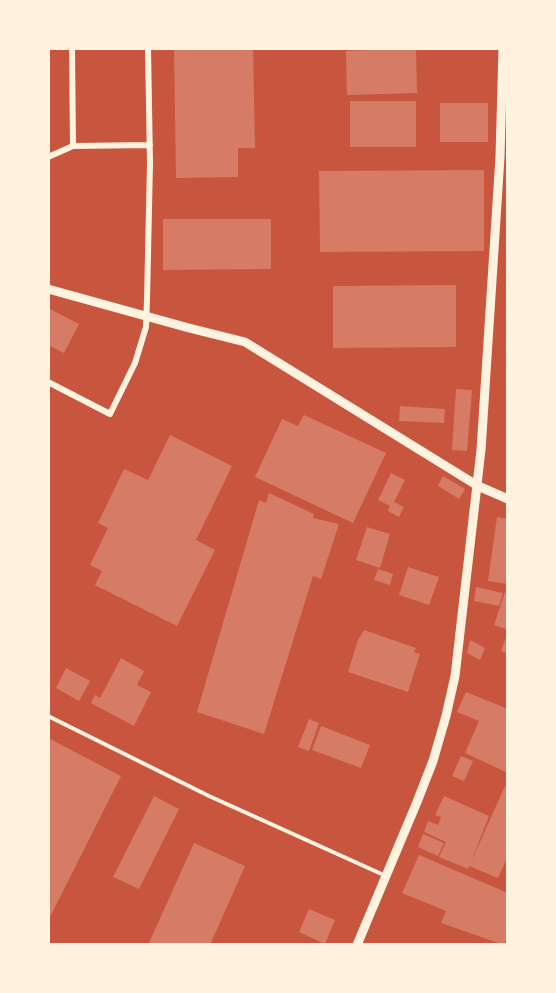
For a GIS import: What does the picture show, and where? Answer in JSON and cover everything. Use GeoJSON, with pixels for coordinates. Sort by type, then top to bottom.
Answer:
{"type":"FeatureCollection","features":[{"type":"Feature","properties":{"kind":"street"},"geometry":{"type":"LineString","coordinates":[[72,48],[73,146]]}},
{"type":"Feature","properties":{"kind":"street"},"geometry":{"type":"LineString","coordinates":[[48,382],[110,414],[135,363],[146,327],[150,145],[148,48]]}},
{"type":"Feature","properties":{"kind":"street"},"geometry":{"type":"LineString","coordinates":[[357,945],[433,761],[455,676],[481,450],[500,157],[503,48]]}},
{"type":"Feature","properties":{"kind":"street"},"geometry":{"type":"LineString","coordinates":[[48,157],[73,146],[150,145]]}},
{"type":"Feature","properties":{"kind":"street"},"geometry":{"type":"LineString","coordinates":[[48,289],[245,342],[478,486],[508,499]]}},
{"type":"Feature","properties":{"kind":"lane"},"geometry":{"type":"LineString","coordinates":[[48,716],[209,796],[386,876]]}},
{"type":"Feature","properties":{"kind":"building"},"geometry":{"type":"Polygon","coordinates":[[[174,48],[253,48],[255,148],[238,148],[238,177],[176,178],[174,48]]]}},
{"type":"Feature","properties":{"kind":"building"},"geometry":{"type":"Polygon","coordinates":[[[416,48],[417,93],[347,95],[346,51],[416,48]]]}},
{"type":"Feature","properties":{"kind":"building"},"geometry":{"type":"Polygon","coordinates":[[[350,101],[416,101],[416,147],[350,147],[350,101]]]}},
{"type":"Feature","properties":{"kind":"building"},"geometry":{"type":"Polygon","coordinates":[[[440,103],[488,103],[488,142],[440,142],[440,103]]]}},
{"type":"Feature","properties":{"kind":"building"},"geometry":{"type":"Polygon","coordinates":[[[484,170],[484,251],[320,252],[319,171],[484,170]]]}},
{"type":"Feature","properties":{"kind":"building"},"geometry":{"type":"Polygon","coordinates":[[[163,219],[271,219],[271,269],[163,270],[163,219]]]}},
{"type":"Feature","properties":{"kind":"building"},"geometry":{"type":"Polygon","coordinates":[[[456,285],[456,347],[333,348],[333,286],[456,285]]]}},
{"type":"Feature","properties":{"kind":"building"},"geometry":{"type":"Polygon","coordinates":[[[48,308],[79,324],[64,353],[48,345],[48,308]]]}},
{"type":"Feature","properties":{"kind":"building"},"geometry":{"type":"Polygon","coordinates":[[[456,389],[472,390],[467,451],[452,450],[456,389]]]}},
{"type":"Feature","properties":{"kind":"building"},"geometry":{"type":"Polygon","coordinates":[[[400,406],[445,409],[444,423],[399,421],[400,406]]]}},
{"type":"Feature","properties":{"kind":"building"},"geometry":{"type":"Polygon","coordinates":[[[304,415],[386,453],[353,523],[255,477],[282,419],[298,426],[304,415]]]}},
{"type":"Feature","properties":{"kind":"building"},"geometry":{"type":"Polygon","coordinates":[[[170,435],[232,466],[196,540],[215,550],[177,626],[95,585],[102,571],[90,565],[108,528],[98,523],[124,469],[148,480],[170,435]]]}},
{"type":"Feature","properties":{"kind":"building"},"geometry":{"type":"Polygon","coordinates":[[[391,473],[405,480],[394,502],[404,507],[399,517],[388,511],[390,506],[378,500],[391,473]]]}},
{"type":"Feature","properties":{"kind":"building"},"geometry":{"type":"Polygon","coordinates":[[[443,476],[465,489],[459,499],[438,486],[443,476]]]}},
{"type":"Feature","properties":{"kind":"building"},"geometry":{"type":"Polygon","coordinates":[[[269,493],[314,514],[313,518],[339,524],[321,579],[313,576],[264,734],[197,712],[259,500],[266,503],[269,493]]]}},
{"type":"Feature","properties":{"kind":"building"},"geometry":{"type":"Polygon","coordinates":[[[497,517],[508,519],[508,584],[488,581],[497,517]]]}},
{"type":"Feature","properties":{"kind":"building"},"geometry":{"type":"Polygon","coordinates":[[[367,527],[390,534],[380,568],[356,560],[367,527]]]}},
{"type":"Feature","properties":{"kind":"building"},"geometry":{"type":"Polygon","coordinates":[[[408,567],[439,577],[429,605],[399,595],[408,567]]]}},
{"type":"Feature","properties":{"kind":"building"},"geometry":{"type":"Polygon","coordinates":[[[378,569],[393,574],[390,585],[374,580],[378,569]]]}},
{"type":"Feature","properties":{"kind":"building"},"geometry":{"type":"Polygon","coordinates":[[[476,587],[503,593],[499,606],[474,601],[476,587]]]}},
{"type":"Feature","properties":{"kind":"building"},"geometry":{"type":"Polygon","coordinates":[[[505,592],[508,593],[508,630],[494,625],[505,592]]]}},
{"type":"Feature","properties":{"kind":"building"},"geometry":{"type":"Polygon","coordinates":[[[364,630],[416,648],[414,652],[420,654],[408,692],[348,672],[358,640],[364,630]]]}},
{"type":"Feature","properties":{"kind":"building"},"geometry":{"type":"Polygon","coordinates":[[[508,632],[508,654],[501,651],[508,632]]]}},
{"type":"Feature","properties":{"kind":"building"},"geometry":{"type":"Polygon","coordinates":[[[470,640],[485,648],[480,660],[467,653],[470,640]]]}},
{"type":"Feature","properties":{"kind":"building"},"geometry":{"type":"Polygon","coordinates":[[[121,658],[144,671],[137,685],[151,692],[134,726],[91,703],[95,695],[100,698],[121,658]]]}},
{"type":"Feature","properties":{"kind":"building"},"geometry":{"type":"Polygon","coordinates":[[[66,668],[90,681],[79,701],[56,688],[66,668]]]}},
{"type":"Feature","properties":{"kind":"building"},"geometry":{"type":"Polygon","coordinates":[[[466,692],[508,709],[508,773],[465,753],[479,721],[457,712],[466,692]]]}},
{"type":"Feature","properties":{"kind":"building"},"geometry":{"type":"Polygon","coordinates":[[[309,719],[319,723],[309,751],[298,747],[309,719]]]}},
{"type":"Feature","properties":{"kind":"building"},"geometry":{"type":"Polygon","coordinates":[[[321,726],[370,745],[361,768],[312,750],[321,726]]]}},
{"type":"Feature","properties":{"kind":"building"},"geometry":{"type":"Polygon","coordinates":[[[48,738],[121,776],[48,921],[48,738]]]}},
{"type":"Feature","properties":{"kind":"building"},"geometry":{"type":"Polygon","coordinates":[[[461,756],[473,761],[464,781],[452,776],[461,756]]]}},
{"type":"Feature","properties":{"kind":"building"},"geometry":{"type":"Polygon","coordinates":[[[505,786],[508,787],[508,856],[498,878],[439,857],[446,842],[424,832],[428,821],[438,825],[441,817],[435,815],[444,796],[489,816],[471,862],[505,786]]]}},
{"type":"Feature","properties":{"kind":"building"},"geometry":{"type":"Polygon","coordinates":[[[154,796],[179,809],[139,889],[113,877],[154,796]]]}},
{"type":"Feature","properties":{"kind":"building"},"geometry":{"type":"Polygon","coordinates":[[[423,834],[444,843],[438,856],[418,847],[423,834]]]}},
{"type":"Feature","properties":{"kind":"building"},"geometry":{"type":"Polygon","coordinates":[[[194,843],[245,866],[210,945],[148,945],[194,843]]]}},
{"type":"Feature","properties":{"kind":"building"},"geometry":{"type":"Polygon","coordinates":[[[419,855],[508,893],[508,940],[506,939],[504,945],[441,923],[446,911],[402,893],[419,855]]]}},
{"type":"Feature","properties":{"kind":"building"},"geometry":{"type":"Polygon","coordinates":[[[309,909],[335,920],[325,944],[299,932],[309,909]]]}}]}
